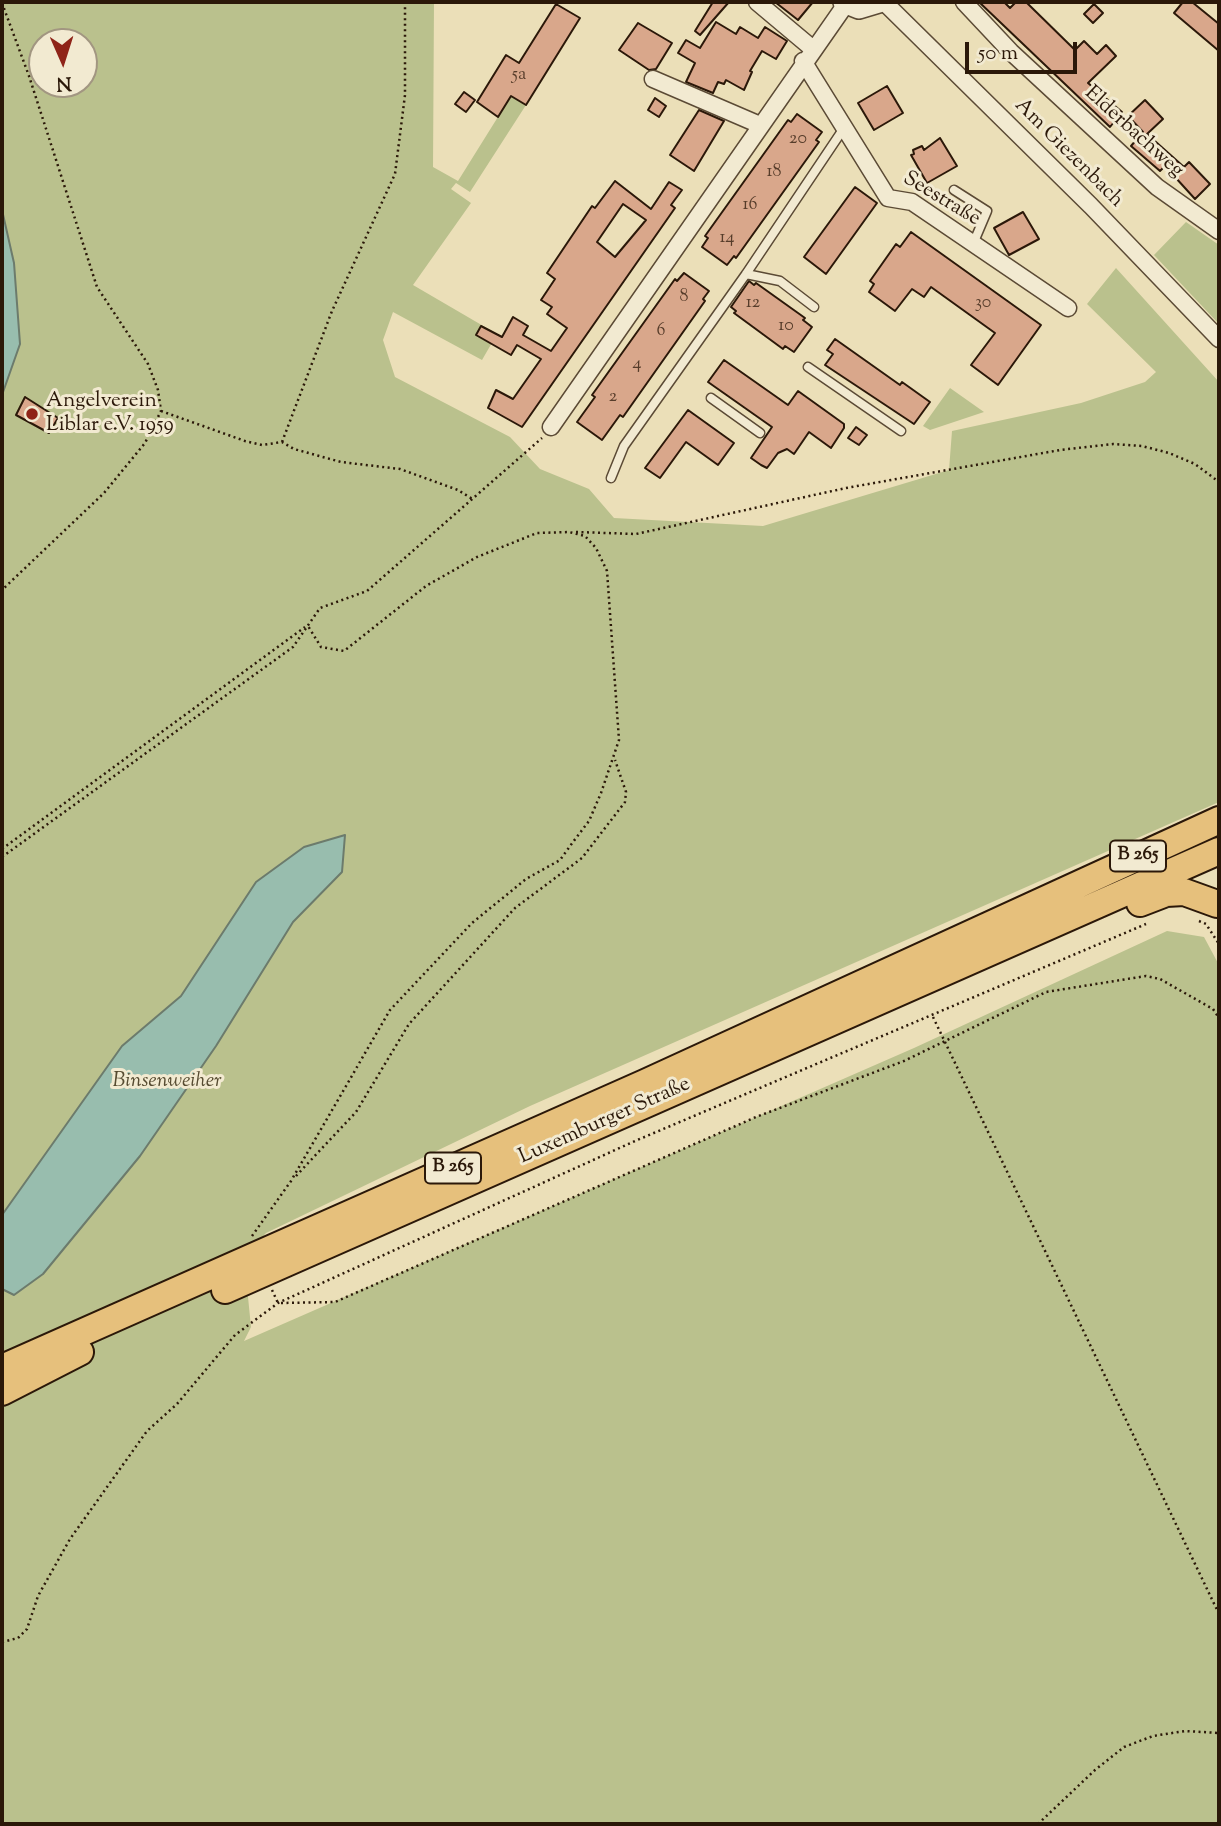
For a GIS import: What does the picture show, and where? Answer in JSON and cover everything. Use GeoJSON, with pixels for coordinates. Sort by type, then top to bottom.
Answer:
{"type":"FeatureCollection","features":[{"type":"Feature","properties":{"kind":"main road","name":"B 265"},"geometry":{"type":"LineString","coordinates":[[1058,892],[1219,820]]}},
{"type":"Feature","properties":{"kind":"main road"},"geometry":{"type":"LineString","coordinates":[[1058,892],[1105,882],[1186,849],[1217,852],[1208,879],[1218,906]]}},
{"type":"Feature","properties":{"kind":"main road","name":"Luxemburger Straße"},"geometry":{"type":"LineString","coordinates":[[2,1392],[72,1356],[392,1218],[668,1093],[1217,852]]}},
{"type":"Feature","properties":{"kind":"main road","name":"Luxemburger Straße"},"geometry":{"type":"LineString","coordinates":[[2,1368],[645,1083],[1058,892]]}},
{"type":"Feature","properties":{"kind":"main road"},"geometry":{"type":"LineString","coordinates":[[668,1093],[720,1083],[751,1073],[1166,893],[1192,893],[1218,906]]}},
{"type":"Feature","properties":{"kind":"street","name":"Seestraße"},"geometry":{"type":"LineString","coordinates":[[757,2],[808,55],[888,198],[912,202],[1068,308]]}},
{"type":"Feature","properties":{"kind":"street"},"geometry":{"type":"LineString","coordinates":[[551,427],[845,3],[868,8],[879,2]]}},
{"type":"Feature","properties":{"kind":"street","name":"Am Giezenbach"},"geometry":{"type":"LineString","coordinates":[[884,2],[1091,206],[1219,340]]}},
{"type":"Feature","properties":{"kind":"street","name":"Elderbachweg"},"geometry":{"type":"LineString","coordinates":[[964,2],[1011,52],[1157,187],[1219,231]]}},
{"type":"Feature","properties":{"kind":"street"},"geometry":{"type":"LineString","coordinates":[[653,79],[760,125]]}},
{"type":"Feature","properties":{"kind":"lane"},"geometry":{"type":"LineString","coordinates":[[611,478],[624,446],[746,274],[846,126]]}},
{"type":"Feature","properties":{"kind":"lane"},"geometry":{"type":"LineString","coordinates":[[954,190],[987,211],[973,244]]}},
{"type":"Feature","properties":{"kind":"lane"},"geometry":{"type":"LineString","coordinates":[[746,274],[780,281],[814,307]]}},
{"type":"Feature","properties":{"kind":"lane"},"geometry":{"type":"LineString","coordinates":[[808,367],[901,431]]}},
{"type":"Feature","properties":{"kind":"lane"},"geometry":{"type":"LineString","coordinates":[[711,398],[760,433]]}},
{"type":"Feature","properties":{"kind":"path"},"geometry":{"type":"LineString","coordinates":[[282,442],[332,311],[396,174],[405,95],[405,2]]}},
{"type":"Feature","properties":{"kind":"path"},"geometry":{"type":"LineString","coordinates":[[2,3],[29,76],[97,286],[148,364],[158,390],[161,411],[145,443],[104,493],[2,590]]}},
{"type":"Feature","properties":{"kind":"path"},"geometry":{"type":"LineString","coordinates":[[161,411],[245,441],[262,445],[282,442],[294,449],[341,462],[400,469],[458,490],[474,500]]}},
{"type":"Feature","properties":{"kind":"path"},"geometry":{"type":"LineString","coordinates":[[2,857],[293,647],[320,608],[367,592],[474,500],[551,427]]}},
{"type":"Feature","properties":{"kind":"path"},"geometry":{"type":"LineString","coordinates":[[308,626],[321,647],[344,651],[426,586],[477,556],[537,533],[636,534],[846,488],[1060,450],[1113,444],[1142,446],[1195,464],[1219,482]]}},
{"type":"Feature","properties":{"kind":"path"},"geometry":{"type":"LineString","coordinates":[[255,1246],[252,1236],[255,1228],[270,1213],[291,1181],[390,1010],[472,923],[526,879],[560,859],[589,821],[615,760],[619,740],[607,571],[596,548],[585,536],[569,532]]}},
{"type":"Feature","properties":{"kind":"path"},"geometry":{"type":"LineString","coordinates":[[2,849],[308,626]]}},
{"type":"Feature","properties":{"kind":"path"},"geometry":{"type":"LineString","coordinates":[[291,1181],[356,1112],[409,1024],[515,908],[582,858],[625,802],[626,792],[615,760]]}},
{"type":"Feature","properties":{"kind":"path"},"geometry":{"type":"LineString","coordinates":[[1192,917],[1206,924],[1219,944]]}},
{"type":"Feature","properties":{"kind":"path"},"geometry":{"type":"LineString","coordinates":[[2,1642],[18,1638],[27,1629],[38,1596],[71,1539],[147,1431],[177,1405],[235,1335],[278,1303],[635,1141],[1156,919]]}},
{"type":"Feature","properties":{"kind":"path"},"geometry":{"type":"LineString","coordinates":[[278,1303],[335,1302],[756,1117],[904,1061],[1046,992],[1146,976],[1160,979],[1213,1009],[1219,1018]]}},
{"type":"Feature","properties":{"kind":"path"},"geometry":{"type":"LineString","coordinates":[[932,1016],[1219,1614]]}},
{"type":"Feature","properties":{"kind":"path"},"geometry":{"type":"LineString","coordinates":[[271,1286],[278,1303]]}},
{"type":"Feature","properties":{"kind":"path"},"geometry":{"type":"LineString","coordinates":[[1038,1824],[1095,1770],[1124,1747],[1153,1736],[1185,1731],[1219,1733]]}},
{"type":"Feature","properties":{"kind":"green space"},"geometry":{"type":"Polygon","coordinates":[[[2,2],[434,2],[433,167],[458,181],[511,96],[526,105],[470,192],[456,183],[451,189],[471,203],[413,285],[497,334],[482,360],[393,312],[383,340],[395,377],[510,437],[540,469],[589,489],[614,518],[763,526],[949,470],[952,431],[1081,403],[1145,382],[1156,372],[1087,304],[1116,268],[1219,382],[1219,802],[530,1106],[266,1233],[256,1244],[247,1287],[251,1327],[244,1341],[914,1048],[1167,931],[1204,937],[1219,965],[1219,1824],[2,1824],[2,395],[20,344],[14,263],[2,210],[2,2]]]}},
{"type":"Feature","properties":{"kind":"green space"},"geometry":{"type":"Polygon","coordinates":[[[1186,222],[1219,245],[1219,324],[1154,255],[1186,222]]]}},
{"type":"Feature","properties":{"kind":"green space"},"geometry":{"type":"Polygon","coordinates":[[[950,388],[984,412],[930,430],[923,426],[950,388]]]}},
{"type":"Feature","properties":{"kind":"shaded area"},"geometry":{"type":"Polygon","coordinates":[[[2,210],[14,263],[20,344],[2,395],[2,210]]]}},
{"type":"Feature","properties":{"kind":"shaded area","name":"Binsenweiher"},"geometry":{"type":"Polygon","coordinates":[[[345,835],[342,872],[293,922],[216,1046],[140,1156],[43,1274],[14,1295],[2,1289],[2,1215],[122,1046],[181,996],[256,882],[304,847],[345,835]]]}},
{"type":"Feature","properties":{"kind":"building"},"geometry":{"type":"Polygon","coordinates":[[[713,2],[729,2],[700,35],[695,31],[713,2]]]}},
{"type":"Feature","properties":{"kind":"building"},"geometry":{"type":"Polygon","coordinates":[[[775,2],[813,2],[798,20],[775,2]]]}},
{"type":"Feature","properties":{"kind":"building"},"geometry":{"type":"Polygon","coordinates":[[[979,2],[1004,2],[1010,8],[1016,2],[1026,2],[1075,50],[1084,41],[1097,54],[1106,45],[1116,56],[1088,83],[1122,112],[1110,127],[979,2]]]}},
{"type":"Feature","properties":{"kind":"building"},"geometry":{"type":"Polygon","coordinates":[[[1183,2],[1192,2],[1219,24],[1219,51],[1174,13],[1183,2]]]}},
{"type":"Feature","properties":{"kind":"building"},"geometry":{"type":"Polygon","coordinates":[[[556,4],[580,18],[526,105],[511,96],[498,117],[477,102],[506,55],[519,63],[556,4]]]}},
{"type":"Feature","properties":{"kind":"building"},"geometry":{"type":"Polygon","coordinates":[[[1094,4],[1103,13],[1093,23],[1084,14],[1094,4]]]}},
{"type":"Feature","properties":{"kind":"building"},"geometry":{"type":"Polygon","coordinates":[[[716,22],[736,34],[740,27],[758,38],[765,27],[787,41],[776,59],[762,51],[750,71],[752,72],[744,90],[726,80],[724,84],[718,82],[713,93],[686,82],[695,63],[678,53],[686,40],[700,48],[716,22]]]}},
{"type":"Feature","properties":{"kind":"building"},"geometry":{"type":"Polygon","coordinates":[[[638,23],[672,43],[656,69],[649,70],[619,50],[638,23]]]}},
{"type":"Feature","properties":{"kind":"building"},"geometry":{"type":"Polygon","coordinates":[[[887,86],[903,113],[874,130],[858,103],[887,86]]]}},
{"type":"Feature","properties":{"kind":"building"},"geometry":{"type":"Polygon","coordinates":[[[464,92],[475,100],[466,112],[455,104],[464,92]]]}},
{"type":"Feature","properties":{"kind":"building"},"geometry":{"type":"Polygon","coordinates":[[[655,98],[666,106],[659,117],[648,110],[655,98]]]}},
{"type":"Feature","properties":{"kind":"building"},"geometry":{"type":"Polygon","coordinates":[[[1145,100],[1163,119],[1147,134],[1184,167],[1189,162],[1210,184],[1195,199],[1165,166],[1160,171],[1131,146],[1143,132],[1128,116],[1145,100]]]}},
{"type":"Feature","properties":{"kind":"building"},"geometry":{"type":"Polygon","coordinates":[[[699,110],[724,121],[694,171],[670,155],[699,110]]]}},
{"type":"Feature","properties":{"kind":"building"},"geometry":{"type":"Polygon","coordinates":[[[797,114],[822,132],[816,140],[819,142],[736,258],[734,256],[727,265],[702,247],[708,238],[705,236],[788,120],[791,122],[797,114]]]}},
{"type":"Feature","properties":{"kind":"building"},"geometry":{"type":"Polygon","coordinates":[[[940,138],[957,166],[927,183],[911,155],[914,154],[913,150],[922,146],[924,150],[940,138]]]}},
{"type":"Feature","properties":{"kind":"building"},"geometry":{"type":"Polygon","coordinates":[[[615,181],[651,209],[669,182],[682,190],[671,205],[675,208],[522,427],[488,408],[496,390],[513,399],[541,359],[517,345],[511,355],[476,335],[481,326],[502,337],[513,317],[528,326],[523,335],[551,351],[567,328],[547,314],[552,307],[541,300],[555,279],[547,273],[592,206],[595,208],[615,181]],[[623,204],[597,242],[615,257],[646,220],[623,204]]]}},
{"type":"Feature","properties":{"kind":"building"},"geometry":{"type":"Polygon","coordinates":[[[855,187],[877,203],[826,274],[804,257],[855,187]]]}},
{"type":"Feature","properties":{"kind":"building"},"geometry":{"type":"Polygon","coordinates":[[[1023,212],[1039,239],[1009,255],[994,228],[1023,212]]]}},
{"type":"Feature","properties":{"kind":"building"},"geometry":{"type":"Polygon","coordinates":[[[911,232],[1041,325],[998,385],[971,365],[995,333],[931,287],[924,297],[912,289],[895,311],[869,292],[874,284],[870,281],[896,244],[900,247],[911,232]]]}},
{"type":"Feature","properties":{"kind":"building"},"geometry":{"type":"Polygon","coordinates":[[[684,273],[709,291],[703,299],[705,301],[623,417],[620,415],[602,440],[577,422],[595,397],[592,395],[675,279],[677,281],[684,273]]]}},
{"type":"Feature","properties":{"kind":"building"},"geometry":{"type":"Polygon","coordinates":[[[749,281],[754,285],[756,283],[805,318],[803,320],[812,327],[794,352],[785,346],[783,349],[734,313],[736,311],[731,307],[749,281]]]}},
{"type":"Feature","properties":{"kind":"building"},"geometry":{"type":"Polygon","coordinates":[[[835,339],[900,385],[902,382],[930,402],[914,424],[825,365],[833,354],[827,350],[835,339]]]}},
{"type":"Feature","properties":{"kind":"building"},"geometry":{"type":"Polygon","coordinates":[[[724,360],[788,405],[798,391],[844,424],[831,448],[809,432],[794,454],[787,449],[778,453],[767,468],[751,458],[772,427],[708,382],[724,360]]]}},
{"type":"Feature","properties":{"kind":"building","name":"Angelverein Liblar e.V. 1959"},"geometry":{"type":"Polygon","coordinates":[[[25,397],[58,418],[49,433],[16,415],[25,397]]]}},
{"type":"Feature","properties":{"kind":"building"},"geometry":{"type":"Polygon","coordinates":[[[688,410],[734,443],[718,465],[686,442],[660,478],[645,468],[688,410]]]}},
{"type":"Feature","properties":{"kind":"building"},"geometry":{"type":"Polygon","coordinates":[[[856,427],[867,435],[859,445],[848,438],[856,427]]]}},
{"type":"Feature","properties":{"kind":"place","name":"Angelverein Liblar e.V. 1959"},"geometry":{"type":"Point","coordinates":[32,414]}}]}
